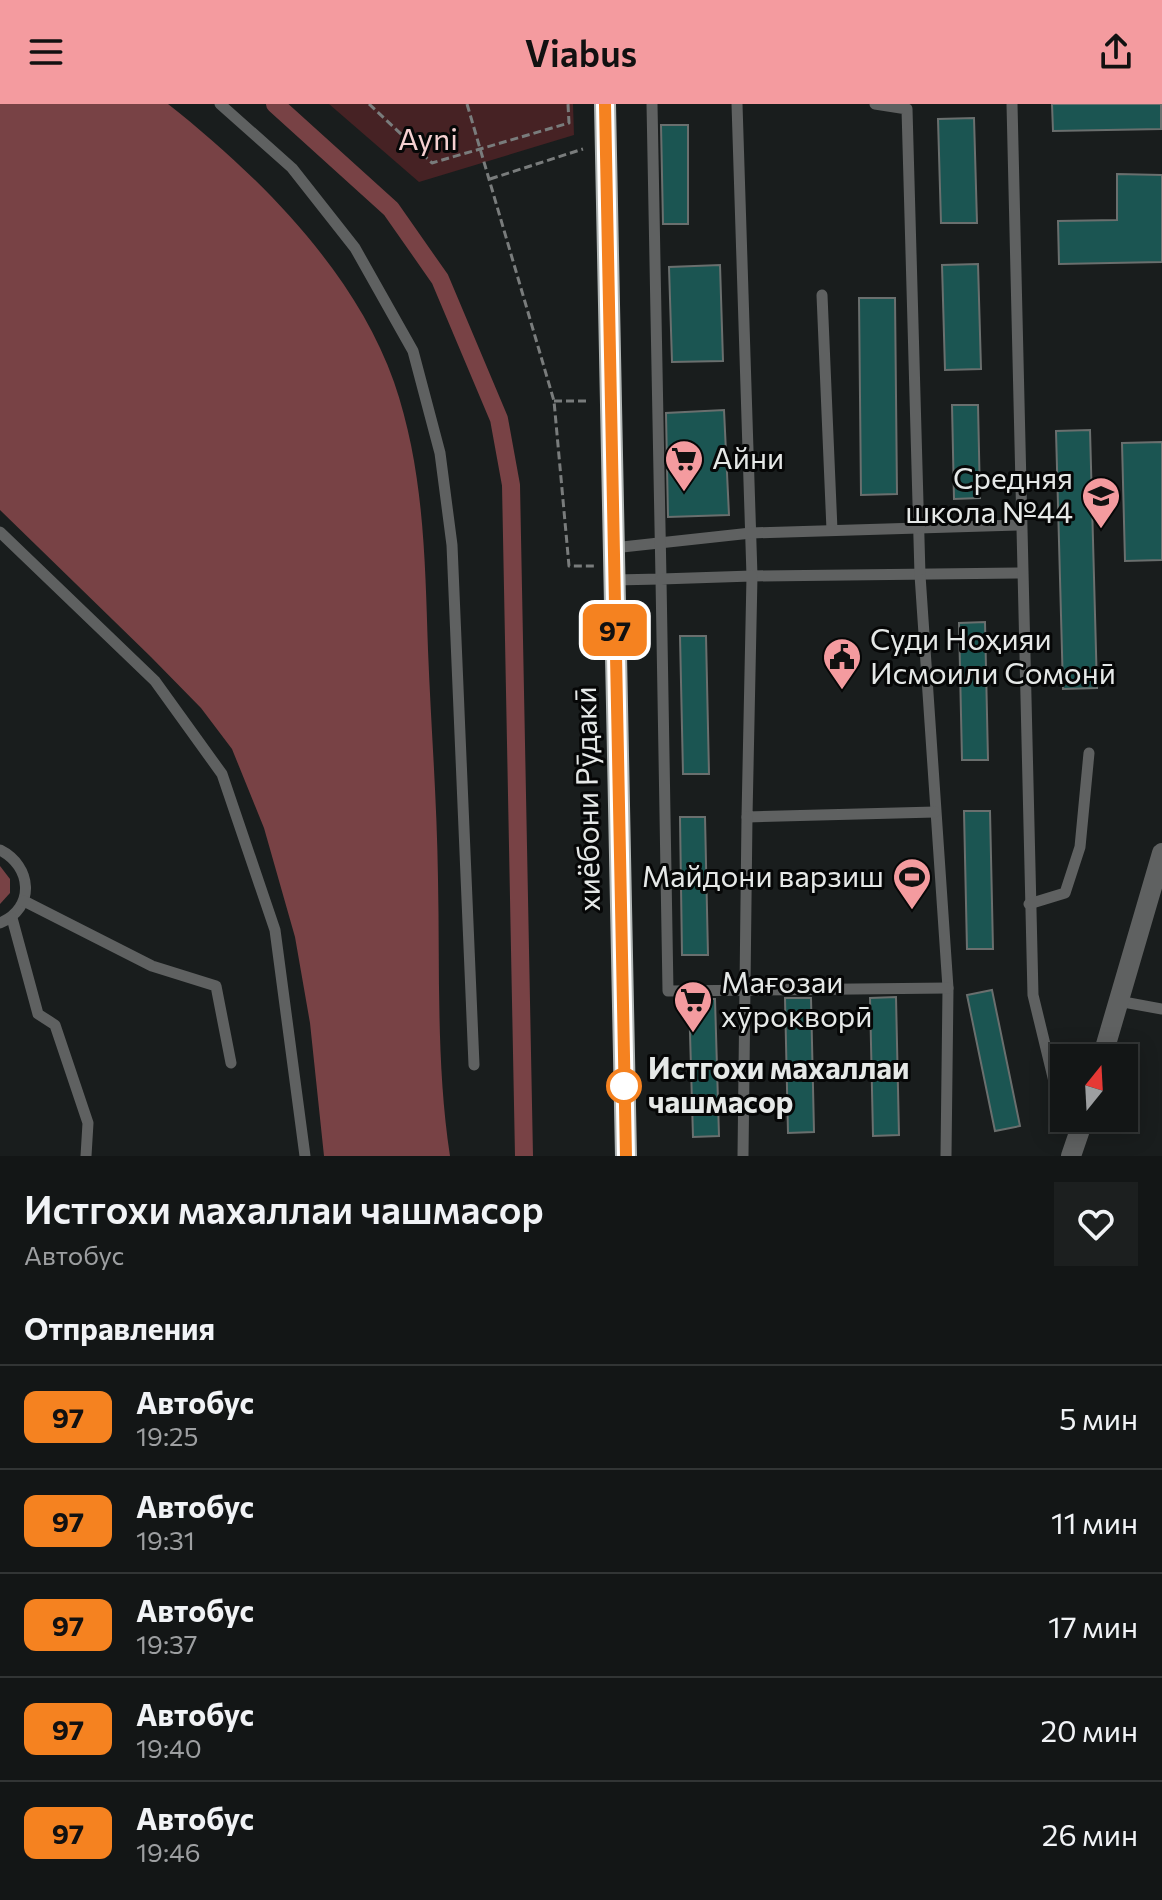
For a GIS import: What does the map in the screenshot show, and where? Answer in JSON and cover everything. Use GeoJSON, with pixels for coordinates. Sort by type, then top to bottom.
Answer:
{"type":"FeatureCollection","features":[{"type":"Feature","properties":{"kind":"highway","name":"хиёбони Рӯдакӣ"},"geometry":{"type":"LineString","coordinates":[[605,104],[626,1156]]}},
{"type":"Feature","properties":{"kind":"street"},"geometry":{"type":"LineString","coordinates":[[1106,1044],[1161,859]]}},
{"type":"Feature","properties":{"kind":"street"},"geometry":{"type":"LineString","coordinates":[[1071,1156],[1079,1132]]}},
{"type":"Feature","properties":{"kind":"lane"},"geometry":{"type":"LineString","coordinates":[[220,104],[292,168],[355,248],[413,351],[440,453],[452,545],[474,1065]]}},
{"type":"Feature","properties":{"kind":"lane"},"geometry":{"type":"LineString","coordinates":[[652,104],[668,991],[948,988]]}},
{"type":"Feature","properties":{"kind":"lane"},"geometry":{"type":"LineString","coordinates":[[737,104],[752,576],[743,1156]]}},
{"type":"Feature","properties":{"kind":"lane"},"geometry":{"type":"LineString","coordinates":[[875,104],[907,109],[920,575],[948,988],[946,1156]]}},
{"type":"Feature","properties":{"kind":"lane"},"geometry":{"type":"LineString","coordinates":[[1012,104],[1029,904],[1033,995],[1050,1065]]}},
{"type":"Feature","properties":{"kind":"lane"},"geometry":{"type":"LineString","coordinates":[[822,295],[832,530]]}},
{"type":"Feature","properties":{"kind":"lane"},"geometry":{"type":"LineString","coordinates":[[613,548],[751,533],[1020,525]]}},
{"type":"Feature","properties":{"kind":"lane"},"geometry":{"type":"LineString","coordinates":[[0,532],[155,681],[222,774],[275,930],[305,1156]]}},
{"type":"Feature","properties":{"kind":"lane"},"geometry":{"type":"LineString","coordinates":[[614,580],[1021,573]]}},
{"type":"Feature","properties":{"kind":"lane"},"geometry":{"type":"LineString","coordinates":[[1029,904],[1065,893],[1080,847],[1089,753]]}},
{"type":"Feature","properties":{"kind":"lane"},"geometry":{"type":"LineString","coordinates":[[747,817],[935,812]]}},
{"type":"Feature","properties":{"kind":"lane"},"geometry":{"type":"LineString","coordinates":[[0,850],[18,862],[27,881],[24,901],[12,918],[0,923]]}},
{"type":"Feature","properties":{"kind":"lane"},"geometry":{"type":"LineString","coordinates":[[24,901],[152,966],[216,986],[231,1063]]}},
{"type":"Feature","properties":{"kind":"lane"},"geometry":{"type":"LineString","coordinates":[[12,918],[38,1014],[55,1025],[88,1123],[86,1156]]}},
{"type":"Feature","properties":{"kind":"lane"},"geometry":{"type":"LineString","coordinates":[[1118,1001],[1162,1009]]}},
{"type":"Feature","properties":{"kind":"path"},"geometry":{"type":"LineString","coordinates":[[369,104],[432,163],[569,123],[568,104]]}},
{"type":"Feature","properties":{"kind":"path"},"geometry":{"type":"LineString","coordinates":[[467,104],[554,401],[569,566],[594,566]]}},
{"type":"Feature","properties":{"kind":"path"},"geometry":{"type":"LineString","coordinates":[[490,179],[583,149]]}},
{"type":"Feature","properties":{"kind":"path"},"geometry":{"type":"LineString","coordinates":[[554,401],[588,401]]}},
{"type":"Feature","properties":{"kind":"green space","name":"Ayni"},"geometry":{"type":"Polygon","coordinates":[[[329,104],[573,104],[574,135],[419,182],[329,104]]]}},
{"type":"Feature","properties":{"kind":"shaded area"},"geometry":{"type":"Polygon","coordinates":[[[0,104],[168,104],[236,162],[300,228],[355,302],[377,341],[404,415],[421,514],[436,821],[441,1052],[450,1156],[324,1156],[310,1023],[295,937],[264,828],[232,749],[201,708],[0,510],[0,104]]]}},
{"type":"Feature","properties":{"kind":"shaded area"},"geometry":{"type":"Polygon","coordinates":[[[0,866],[10,879],[10,893],[0,904],[0,866]]]}},
{"type":"Feature","properties":{"kind":"building"},"geometry":{"type":"Polygon","coordinates":[[[1052,104],[1161,104],[1161,129],[1053,131],[1052,104]]]}},
{"type":"Feature","properties":{"kind":"building"},"geometry":{"type":"Polygon","coordinates":[[[974,118],[977,223],[941,223],[938,119],[974,118]]]}},
{"type":"Feature","properties":{"kind":"building"},"geometry":{"type":"Polygon","coordinates":[[[661,125],[688,125],[688,224],[663,224],[661,125]]]}},
{"type":"Feature","properties":{"kind":"building"},"geometry":{"type":"Polygon","coordinates":[[[1117,174],[1162,175],[1162,262],[1059,264],[1058,221],[1117,220],[1117,174]]]}},
{"type":"Feature","properties":{"kind":"building"},"geometry":{"type":"Polygon","coordinates":[[[978,264],[981,369],[945,370],[942,265],[978,264]]]}},
{"type":"Feature","properties":{"kind":"building"},"geometry":{"type":"Polygon","coordinates":[[[720,265],[723,361],[672,362],[669,267],[720,265]]]}},
{"type":"Feature","properties":{"kind":"building"},"geometry":{"type":"Polygon","coordinates":[[[859,298],[895,298],[897,494],[861,495],[859,298]]]}},
{"type":"Feature","properties":{"kind":"building"},"geometry":{"type":"Polygon","coordinates":[[[952,405],[978,405],[980,498],[954,499],[952,405]]]}},
{"type":"Feature","properties":{"kind":"building"},"geometry":{"type":"Polygon","coordinates":[[[724,410],[729,515],[668,517],[666,413],[724,410]]]}},
{"type":"Feature","properties":{"kind":"building"},"geometry":{"type":"Polygon","coordinates":[[[1090,430],[1097,688],[1063,689],[1056,431],[1090,430]]]}},
{"type":"Feature","properties":{"kind":"building"},"geometry":{"type":"Polygon","coordinates":[[[1162,442],[1162,560],[1125,561],[1122,443],[1162,442]]]}},
{"type":"Feature","properties":{"kind":"building"},"geometry":{"type":"Polygon","coordinates":[[[985,622],[988,760],[962,760],[959,623],[985,622]]]}},
{"type":"Feature","properties":{"kind":"building"},"geometry":{"type":"Polygon","coordinates":[[[680,636],[706,636],[709,774],[683,774],[680,636]]]}},
{"type":"Feature","properties":{"kind":"building"},"geometry":{"type":"Polygon","coordinates":[[[964,811],[990,811],[993,949],[967,949],[964,811]]]}},
{"type":"Feature","properties":{"kind":"building"},"geometry":{"type":"Polygon","coordinates":[[[680,817],[705,817],[708,955],[682,955],[680,817]]]}},
{"type":"Feature","properties":{"kind":"building"},"geometry":{"type":"Polygon","coordinates":[[[992,990],[1020,1126],[995,1131],[967,995],[992,990]]]}},
{"type":"Feature","properties":{"kind":"building"},"geometry":{"type":"Polygon","coordinates":[[[896,997],[899,1135],[873,1136],[870,998],[896,997]]]}},
{"type":"Feature","properties":{"kind":"building"},"geometry":{"type":"Polygon","coordinates":[[[785,998],[811,998],[814,1132],[788,1133],[785,998]]]}},
{"type":"Feature","properties":{"kind":"building"},"geometry":{"type":"Polygon","coordinates":[[[689,999],[715,999],[719,1136],[693,1137],[689,999]]]}},
{"type":"Feature","properties":{"kind":"waterway"},"geometry":{"type":"LineString","coordinates":[[275,104],[391,209],[440,279],[499,419],[511,485],[524,1156]]}},
{"type":"Feature","properties":{"kind":"bus line","name":"97"},"geometry":{"type":"LineString","coordinates":[[605,104],[626,1156]]}},
{"type":"Feature","properties":{"kind":"place","name":"Айни"},"geometry":{"type":"Point","coordinates":[684,493]}},
{"type":"Feature","properties":{"kind":"place","name":"Средняя школа №44"},"geometry":{"type":"Point","coordinates":[1101,530]}},
{"type":"Feature","properties":{"kind":"place","name":"Суди Ноҳияи Исмоили Сомонӣ"},"geometry":{"type":"Point","coordinates":[842,691]}},
{"type":"Feature","properties":{"kind":"place","name":"Майдони варзиш"},"geometry":{"type":"Point","coordinates":[912,911]}},
{"type":"Feature","properties":{"kind":"place","name":"Мағозаи хӯрокворӣ"},"geometry":{"type":"Point","coordinates":[693,1034]}},
{"type":"Feature","properties":{"kind":"place","name":"Истгохи махаллаи чашмасор"},"geometry":{"type":"Point","coordinates":[624,1086]}}]}
